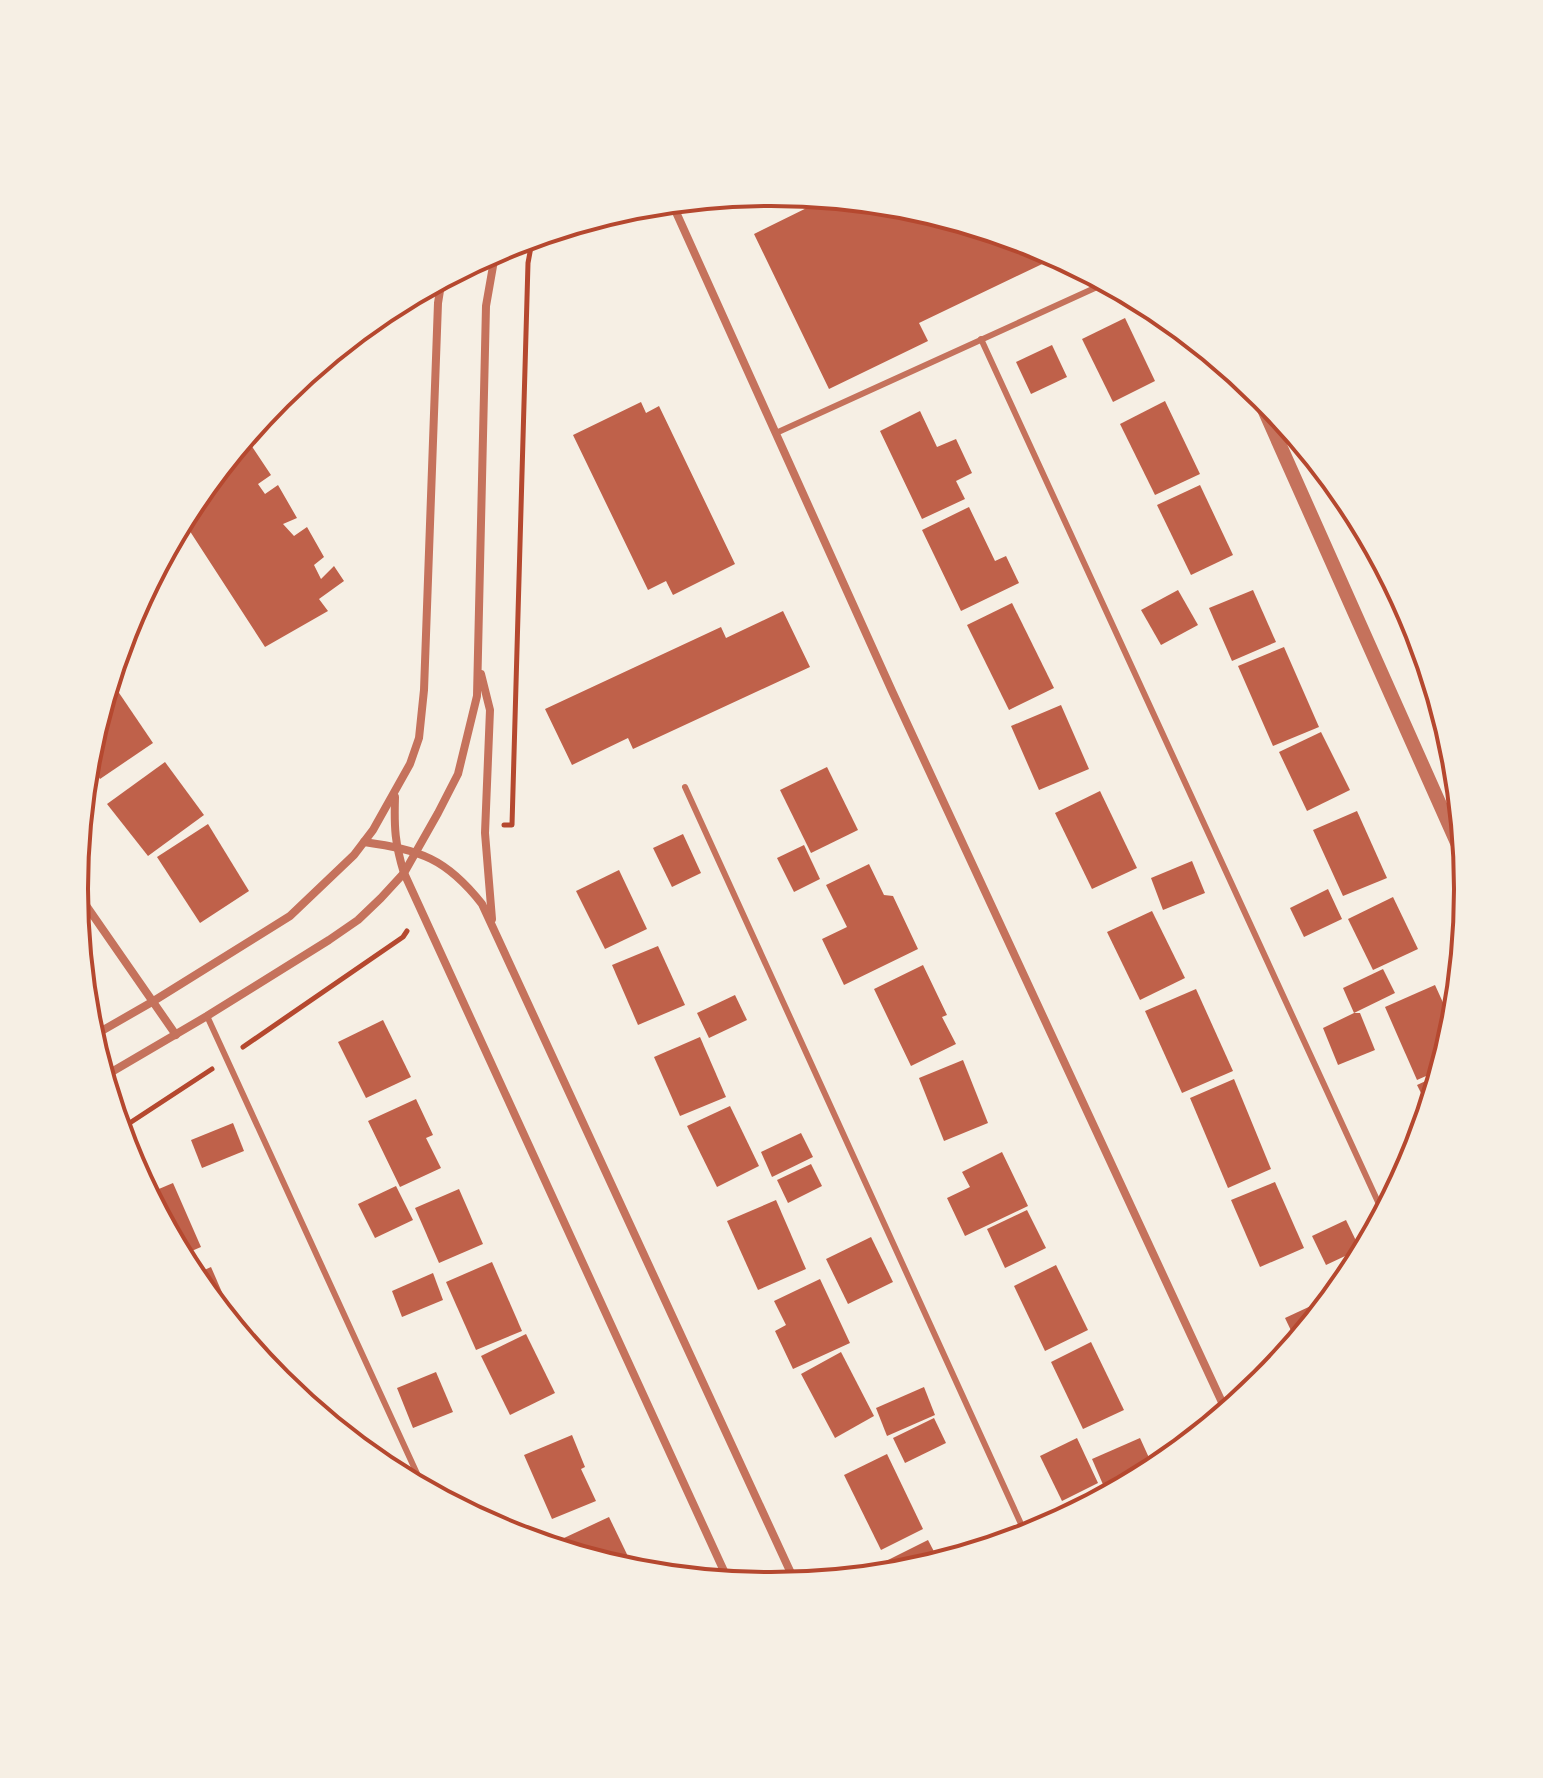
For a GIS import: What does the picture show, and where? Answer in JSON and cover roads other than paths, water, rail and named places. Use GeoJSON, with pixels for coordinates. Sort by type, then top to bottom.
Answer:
{"type":"FeatureCollection","features":[{"type":"Feature","properties":{"kind":"street"},"geometry":{"type":"LineString","coordinates":[[676,212],[886,676],[1222,1403]]}},
{"type":"Feature","properties":{"kind":"street"},"geometry":{"type":"LineString","coordinates":[[113,1071],[358,920],[404,873],[458,774],[477,696],[486,306],[493,265]]}},
{"type":"Feature","properties":{"kind":"street"},"geometry":{"type":"LineString","coordinates":[[103,1030],[290,916],[354,855],[396,793],[410,764],[419,738],[424,690],[440,292]]}},
{"type":"Feature","properties":{"kind":"street"},"geometry":{"type":"LineString","coordinates":[[1269,421],[1453,833]]}},
{"type":"Feature","properties":{"kind":"street"},"geometry":{"type":"LineString","coordinates":[[479,665],[490,710],[485,833],[492,924]]}},
{"type":"Feature","properties":{"kind":"street"},"geometry":{"type":"LineString","coordinates":[[396,793],[394,828],[404,873],[724,1571]]}},
{"type":"Feature","properties":{"kind":"street"},"geometry":{"type":"LineString","coordinates":[[364,842],[396,847],[436,861],[466,883],[482,904],[790,1572]]}},
{"type":"Feature","properties":{"kind":"street"},"geometry":{"type":"LineString","coordinates":[[88,909],[176,1035]]}},
{"type":"Feature","properties":{"kind":"lane"},"geometry":{"type":"LineString","coordinates":[[776,433],[1096,288]]}},
{"type":"Feature","properties":{"kind":"lane"},"geometry":{"type":"LineString","coordinates":[[981,339],[1378,1203]]}},
{"type":"Feature","properties":{"kind":"lane"},"geometry":{"type":"LineString","coordinates":[[685,787],[1021,1524]]}},
{"type":"Feature","properties":{"kind":"lane"},"geometry":{"type":"LineString","coordinates":[[207,1016],[416,1472]]}}]}
